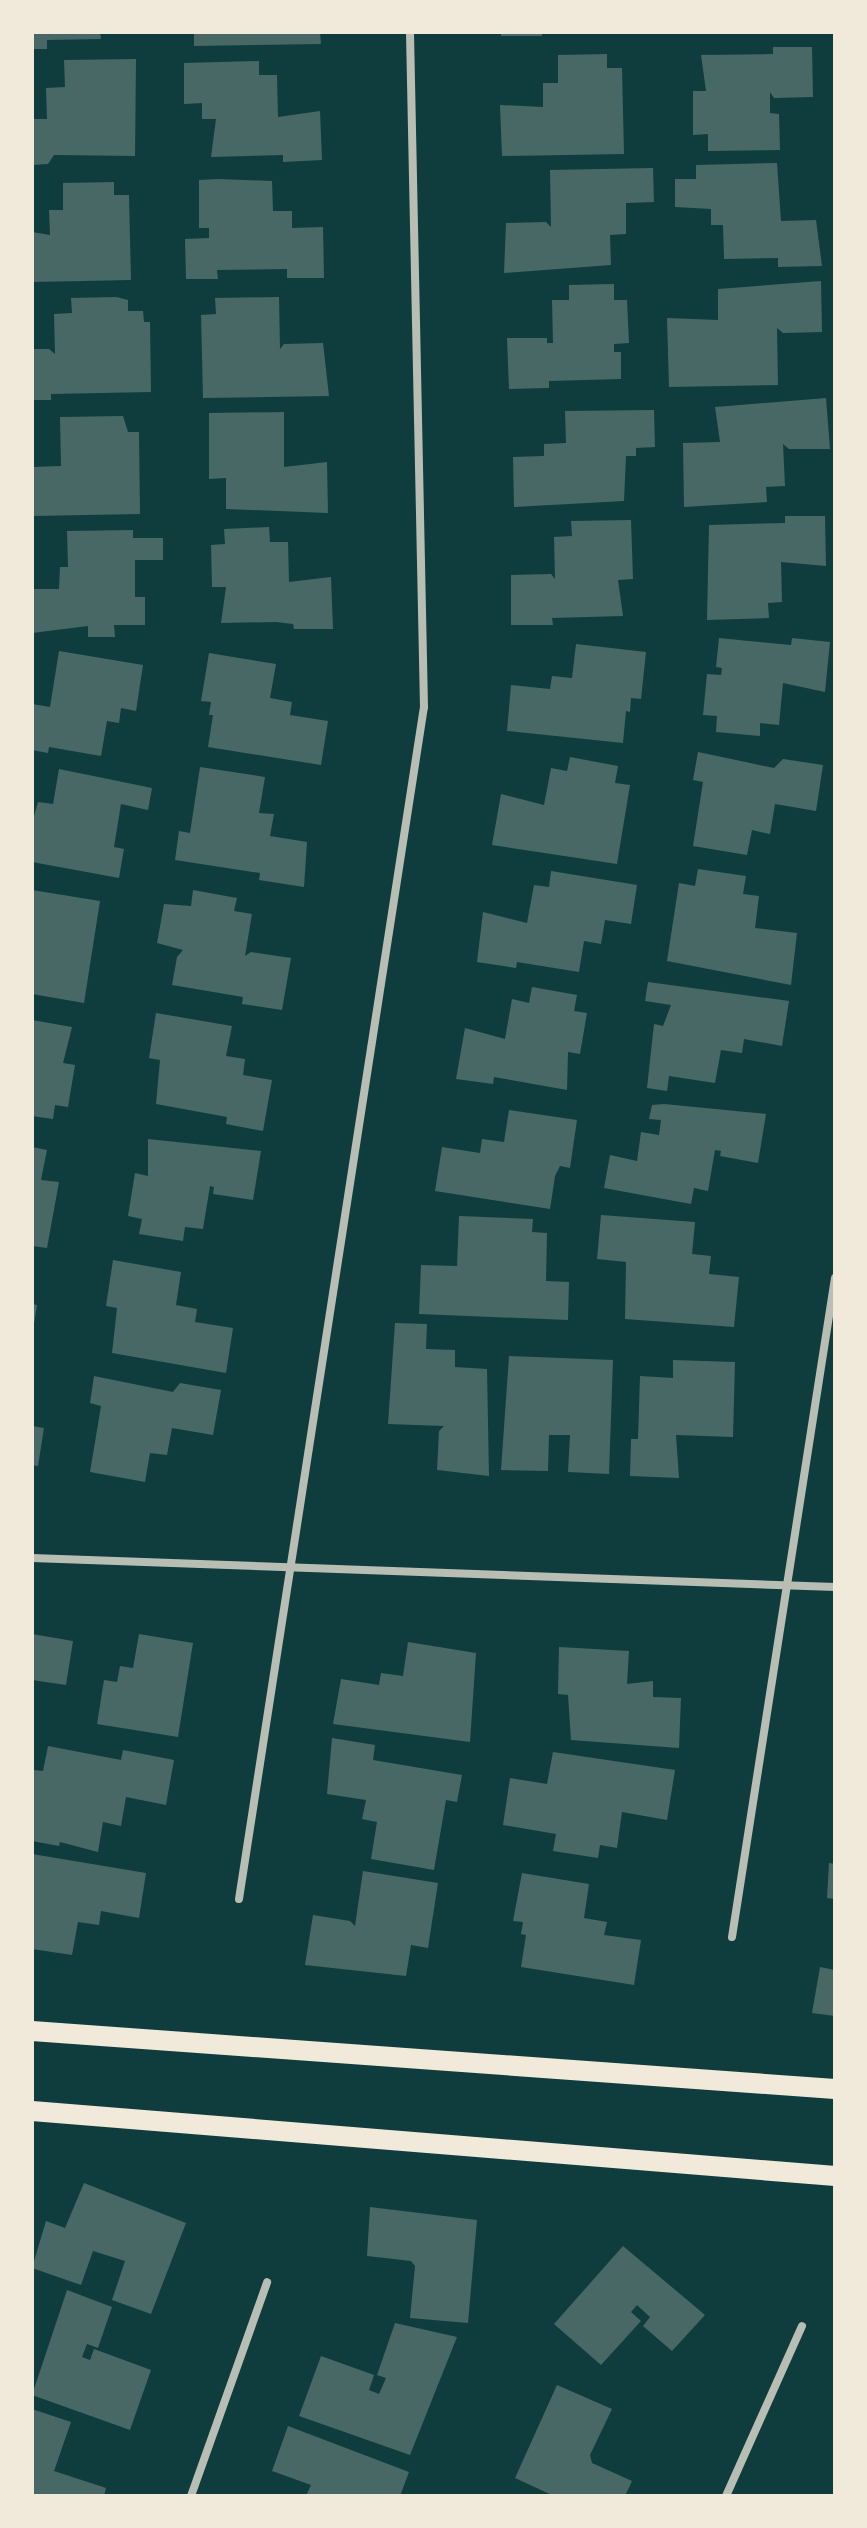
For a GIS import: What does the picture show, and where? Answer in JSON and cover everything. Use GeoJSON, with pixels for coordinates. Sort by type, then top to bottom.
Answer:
{"type":"FeatureCollection","features":[{"type":"Feature","properties":{"kind":"main road"},"geometry":{"type":"LineString","coordinates":[[32,2031],[835,2089]]}},
{"type":"Feature","properties":{"kind":"main road"},"geometry":{"type":"LineString","coordinates":[[32,2111],[835,2176]]}},
{"type":"Feature","properties":{"kind":"street"},"geometry":{"type":"LineString","coordinates":[[239,1899],[424,707],[410,32]]}},
{"type":"Feature","properties":{"kind":"street"},"geometry":{"type":"LineString","coordinates":[[732,1937],[835,1278]]}},
{"type":"Feature","properties":{"kind":"street"},"geometry":{"type":"LineString","coordinates":[[32,1558],[835,1587]]}},
{"type":"Feature","properties":{"kind":"street"},"geometry":{"type":"LineString","coordinates":[[191,2496],[267,2282]]}},
{"type":"Feature","properties":{"kind":"street"},"geometry":{"type":"LineString","coordinates":[[726,2496],[802,2326]]}},
{"type":"Feature","properties":{"kind":"building"},"geometry":{"type":"Polygon","coordinates":[[[32,32],[100,32],[101,39],[47,40],[47,49],[32,49],[32,32]]]}},
{"type":"Feature","properties":{"kind":"building"},"geometry":{"type":"Polygon","coordinates":[[[194,32],[320,32],[321,44],[194,46],[194,32]]]}},
{"type":"Feature","properties":{"kind":"building"},"geometry":{"type":"Polygon","coordinates":[[[501,32],[542,32],[542,36],[501,36],[501,32]]]}},
{"type":"Feature","properties":{"kind":"building"},"geometry":{"type":"Polygon","coordinates":[[[773,47],[812,47],[813,97],[774,98],[770,92],[770,113],[779,114],[780,150],[708,151],[708,134],[693,135],[693,91],[706,91],[701,55],[773,54],[773,47]]]}},
{"type":"Feature","properties":{"kind":"building"},"geometry":{"type":"Polygon","coordinates":[[[607,54],[607,68],[622,68],[624,154],[502,156],[500,105],[543,107],[543,83],[558,83],[558,55],[607,54]]]}},
{"type":"Feature","properties":{"kind":"building"},"geometry":{"type":"Polygon","coordinates":[[[136,59],[135,156],[54,155],[48,164],[32,165],[32,119],[47,119],[46,88],[65,87],[64,60],[136,59]]]}},
{"type":"Feature","properties":{"kind":"building"},"geometry":{"type":"Polygon","coordinates":[[[259,61],[259,75],[277,75],[278,117],[320,111],[322,160],[283,162],[283,155],[211,157],[216,119],[202,119],[202,103],[184,104],[184,63],[259,61]]]}},
{"type":"Feature","properties":{"kind":"building"},"geometry":{"type":"Polygon","coordinates":[[[777,163],[781,221],[816,220],[822,266],[778,267],[778,258],[724,259],[723,225],[711,225],[711,209],[675,207],[675,179],[696,179],[696,165],[777,163]]]}},
{"type":"Feature","properties":{"kind":"building"},"geometry":{"type":"Polygon","coordinates":[[[653,168],[654,202],[626,203],[626,234],[610,235],[611,265],[504,273],[506,223],[546,222],[551,227],[550,170],[653,168]]]}},
{"type":"Feature","properties":{"kind":"building"},"geometry":{"type":"Polygon","coordinates":[[[199,180],[272,181],[273,211],[292,211],[292,228],[323,227],[324,278],[287,278],[287,269],[217,270],[218,279],[186,279],[185,239],[209,238],[209,228],[199,228],[199,180]]]}},
{"type":"Feature","properties":{"kind":"building"},"geometry":{"type":"Polygon","coordinates":[[[114,182],[114,195],[129,195],[131,280],[32,282],[32,232],[50,235],[49,210],[63,210],[63,183],[114,182]]]}},
{"type":"Feature","properties":{"kind":"building"},"geometry":{"type":"Polygon","coordinates":[[[821,281],[822,332],[783,333],[777,328],[778,385],[669,387],[667,318],[718,320],[718,289],[821,281]]]}},
{"type":"Feature","properties":{"kind":"building"},"geometry":{"type":"Polygon","coordinates":[[[614,284],[614,300],[627,300],[629,343],[614,344],[614,352],[621,352],[621,379],[549,381],[549,388],[509,389],[507,338],[547,338],[547,343],[553,343],[552,300],[569,300],[569,285],[614,284]]]}},
{"type":"Feature","properties":{"kind":"building"},"geometry":{"type":"Polygon","coordinates":[[[116,297],[128,300],[128,311],[143,311],[144,322],[150,322],[151,392],[51,394],[51,400],[32,400],[32,349],[49,349],[55,354],[54,314],[72,313],[71,298],[116,297]]]}},
{"type":"Feature","properties":{"kind":"building"},"geometry":{"type":"Polygon","coordinates":[[[279,297],[280,349],[284,344],[323,343],[329,396],[203,398],[201,315],[216,314],[215,298],[279,297]]]}},
{"type":"Feature","properties":{"kind":"building"},"geometry":{"type":"Polygon","coordinates":[[[826,398],[830,449],[789,449],[783,444],[785,486],[766,487],[767,502],[684,507],[683,443],[720,442],[715,407],[826,398]]]}},
{"type":"Feature","properties":{"kind":"building"},"geometry":{"type":"Polygon","coordinates":[[[654,410],[655,447],[636,448],[636,456],[626,456],[624,501],[514,507],[513,457],[544,456],[544,444],[566,443],[565,411],[654,410]]]}},
{"type":"Feature","properties":{"kind":"building"},"geometry":{"type":"Polygon","coordinates":[[[284,412],[284,467],[327,462],[328,513],[226,509],[226,478],[209,479],[209,413],[284,412]]]}},
{"type":"Feature","properties":{"kind":"building"},"geometry":{"type":"Polygon","coordinates":[[[123,416],[128,432],[139,432],[140,514],[32,516],[32,467],[61,466],[60,417],[123,416]]]}},
{"type":"Feature","properties":{"kind":"building"},"geometry":{"type":"Polygon","coordinates":[[[785,516],[825,516],[826,566],[781,562],[782,602],[768,603],[769,618],[707,620],[709,525],[785,523],[785,516]]]}},
{"type":"Feature","properties":{"kind":"building"},"geometry":{"type":"Polygon","coordinates":[[[631,520],[633,579],[618,580],[623,616],[552,618],[553,625],[511,625],[511,575],[551,574],[555,579],[554,537],[572,536],[571,521],[631,520]]]}},
{"type":"Feature","properties":{"kind":"building"},"geometry":{"type":"Polygon","coordinates":[[[269,527],[270,542],[288,542],[289,582],[331,577],[333,629],[294,629],[293,624],[276,622],[221,623],[226,587],[212,587],[211,545],[225,544],[224,529],[269,527]]]}},
{"type":"Feature","properties":{"kind":"building"},"geometry":{"type":"Polygon","coordinates":[[[133,530],[133,538],[163,538],[163,560],[135,560],[135,597],[145,597],[145,625],[114,625],[115,637],[88,637],[88,626],[32,633],[32,589],[59,589],[60,567],[68,567],[67,531],[133,530]]]}},
{"type":"Feature","properties":{"kind":"building"},"geometry":{"type":"Polygon","coordinates":[[[719,638],[791,645],[792,638],[830,642],[825,692],[783,683],[779,725],[760,723],[760,736],[716,732],[717,716],[703,715],[707,674],[721,675],[722,668],[716,667],[719,638]]]}},
{"type":"Feature","properties":{"kind":"building"},"geometry":{"type":"Polygon","coordinates":[[[576,644],[646,652],[641,699],[631,698],[630,712],[626,711],[623,743],[507,731],[511,685],[550,689],[552,676],[572,678],[576,644]]]}},
{"type":"Feature","properties":{"kind":"building"},"geometry":{"type":"Polygon","coordinates":[[[59,651],[143,665],[136,711],[121,708],[119,723],[107,721],[101,756],[49,747],[48,753],[32,750],[32,704],[50,707],[59,651]]]}},
{"type":"Feature","properties":{"kind":"building"},"geometry":{"type":"Polygon","coordinates":[[[209,653],[276,664],[270,698],[292,702],[290,715],[328,721],[321,765],[208,747],[213,715],[209,715],[211,702],[201,701],[209,653]]]}},
{"type":"Feature","properties":{"kind":"building"},"geometry":{"type":"Polygon","coordinates":[[[698,752],[774,768],[783,759],[823,765],[816,811],[775,804],[770,834],[752,830],[747,855],[693,846],[703,782],[693,780],[698,752]]]}},
{"type":"Feature","properties":{"kind":"building"},"geometry":{"type":"Polygon","coordinates":[[[570,757],[618,766],[615,783],[630,785],[617,864],[492,845],[501,794],[544,805],[551,768],[567,771],[570,757]]]}},
{"type":"Feature","properties":{"kind":"building"},"geometry":{"type":"Polygon","coordinates":[[[200,767],[265,777],[259,813],[274,814],[270,836],[307,842],[304,887],[259,880],[260,873],[175,860],[179,831],[190,833],[200,767]]]}},
{"type":"Feature","properties":{"kind":"building"},"geometry":{"type":"Polygon","coordinates":[[[59,769],[152,788],[148,810],[121,804],[114,847],[124,849],[119,878],[32,862],[32,823],[38,802],[53,804],[59,769]]]}},
{"type":"Feature","properties":{"kind":"building"},"geometry":{"type":"Polygon","coordinates":[[[698,869],[746,876],[743,894],[759,896],[755,928],[797,933],[791,985],[667,961],[679,883],[695,886],[698,869]]]}},
{"type":"Feature","properties":{"kind":"building"},"geometry":{"type":"Polygon","coordinates":[[[551,871],[637,885],[631,924],[605,920],[601,944],[584,941],[579,972],[517,962],[516,968],[477,962],[483,912],[527,923],[534,885],[549,887],[551,871]]]}},
{"type":"Feature","properties":{"kind":"building"},"geometry":{"type":"Polygon","coordinates":[[[32,890],[100,901],[84,1003],[32,994],[32,890]]]}},
{"type":"Feature","properties":{"kind":"building"},"geometry":{"type":"Polygon","coordinates":[[[193,890],[237,898],[234,911],[252,914],[245,956],[251,952],[291,958],[282,1010],[242,1004],[243,997],[172,985],[177,957],[183,950],[157,943],[164,904],[191,906],[193,890]]]}},
{"type":"Feature","properties":{"kind":"building"},"geometry":{"type":"Polygon","coordinates":[[[648,982],[789,1001],[782,1046],[744,1039],[742,1053],[721,1050],[715,1083],[669,1076],[667,1091],[647,1088],[654,1024],[663,1026],[671,1005],[645,1001],[648,982]]]}},
{"type":"Feature","properties":{"kind":"building"},"geometry":{"type":"Polygon","coordinates":[[[532,987],[577,995],[574,1011],[587,1013],[580,1054],[568,1052],[567,1090],[494,1077],[493,1084],[456,1079],[465,1028],[505,1039],[512,999],[529,1003],[532,987]]]}},
{"type":"Feature","properties":{"kind":"building"},"geometry":{"type":"Polygon","coordinates":[[[156,1013],[232,1026],[226,1056],[245,1059],[243,1075],[272,1080],[263,1131],[226,1124],[227,1117],[156,1104],[160,1060],[149,1058],[156,1013]]]}},
{"type":"Feature","properties":{"kind":"building"},"geometry":{"type":"Polygon","coordinates":[[[32,1020],[72,1027],[63,1063],[75,1065],[68,1107],[55,1105],[53,1119],[32,1116],[32,1020]]]}},
{"type":"Feature","properties":{"kind":"building"},"geometry":{"type":"Polygon","coordinates":[[[652,1105],[766,1114],[758,1163],[720,1156],[721,1151],[715,1150],[708,1191],[694,1188],[691,1204],[604,1188],[610,1155],[637,1161],[641,1132],[659,1135],[661,1120],[649,1119],[652,1105]]]}},
{"type":"Feature","properties":{"kind":"building"},"geometry":{"type":"Polygon","coordinates":[[[509,1110],[577,1120],[570,1168],[560,1166],[555,1176],[550,1209],[435,1191],[442,1147],[480,1153],[482,1139],[504,1142],[509,1110]]]}},
{"type":"Feature","properties":{"kind":"building"},"geometry":{"type":"Polygon","coordinates":[[[148,1139],[261,1151],[253,1200],[213,1194],[214,1187],[210,1186],[203,1229],[185,1227],[183,1241],[139,1234],[142,1219],[128,1216],[135,1173],[148,1176],[148,1139]]]}},
{"type":"Feature","properties":{"kind":"building"},"geometry":{"type":"Polygon","coordinates":[[[32,1147],[47,1150],[41,1180],[59,1182],[47,1248],[32,1246],[32,1147]]]}},
{"type":"Feature","properties":{"kind":"building"},"geometry":{"type":"Polygon","coordinates":[[[601,1215],[695,1222],[692,1254],[711,1256],[709,1274],[739,1277],[734,1327],[625,1319],[626,1262],[597,1259],[601,1215]]]}},
{"type":"Feature","properties":{"kind":"building"},"geometry":{"type":"Polygon","coordinates":[[[459,1216],[533,1219],[532,1232],[547,1233],[546,1281],[569,1282],[568,1320],[419,1314],[421,1265],[457,1266],[459,1216]]]}},
{"type":"Feature","properties":{"kind":"building"},"geometry":{"type":"Polygon","coordinates":[[[113,1260],[181,1272],[176,1305],[197,1309],[195,1322],[233,1328],[226,1373],[112,1353],[117,1308],[106,1306],[113,1260]]]}},
{"type":"Feature","properties":{"kind":"building"},"geometry":{"type":"Polygon","coordinates":[[[32,1304],[37,1305],[34,1324],[32,1324],[32,1304]]]}},
{"type":"Feature","properties":{"kind":"building"},"geometry":{"type":"Polygon","coordinates":[[[395,1323],[427,1324],[426,1349],[455,1350],[455,1367],[487,1369],[489,1476],[437,1470],[439,1431],[444,1426],[388,1424],[395,1323]]]}},
{"type":"Feature","properties":{"kind":"building"},"geometry":{"type":"Polygon","coordinates":[[[509,1356],[613,1360],[609,1474],[568,1472],[570,1435],[549,1435],[548,1471],[501,1470],[509,1356]]]}},
{"type":"Feature","properties":{"kind":"building"},"geometry":{"type":"Polygon","coordinates":[[[673,1360],[735,1362],[733,1437],[676,1435],[679,1478],[630,1476],[631,1439],[638,1439],[640,1376],[673,1378],[673,1360]]]}},
{"type":"Feature","properties":{"kind":"building"},"geometry":{"type":"Polygon","coordinates":[[[94,1376],[173,1392],[180,1383],[221,1390],[213,1435],[172,1428],[167,1455],[150,1453],[145,1482],[90,1472],[101,1406],[90,1403],[94,1376]]]}},
{"type":"Feature","properties":{"kind":"building"},"geometry":{"type":"Polygon","coordinates":[[[32,1426],[44,1428],[38,1466],[32,1465],[32,1426]]]}},
{"type":"Feature","properties":{"kind":"building"},"geometry":{"type":"Polygon","coordinates":[[[32,1634],[73,1641],[66,1685],[32,1680],[32,1634]]]}},
{"type":"Feature","properties":{"kind":"building"},"geometry":{"type":"Polygon","coordinates":[[[139,1634],[193,1643],[178,1737],[97,1724],[104,1680],[117,1682],[120,1666],[133,1668],[139,1634]]]}},
{"type":"Feature","properties":{"kind":"building"},"geometry":{"type":"Polygon","coordinates":[[[408,1642],[476,1653],[470,1742],[333,1724],[341,1679],[379,1685],[381,1673],[403,1676],[408,1642]]]}},
{"type":"Feature","properties":{"kind":"building"},"geometry":{"type":"Polygon","coordinates":[[[559,1647],[629,1651],[627,1684],[653,1681],[653,1697],[681,1698],[679,1748],[571,1740],[568,1695],[558,1694],[559,1647]]]}},
{"type":"Feature","properties":{"kind":"building"},"geometry":{"type":"Polygon","coordinates":[[[332,1738],[375,1745],[373,1760],[462,1775],[457,1802],[446,1800],[434,1870],[371,1859],[377,1822],[362,1819],[366,1800],[327,1794],[332,1738]]]}},
{"type":"Feature","properties":{"kind":"building"},"geometry":{"type":"Polygon","coordinates":[[[48,1746],[121,1760],[123,1750],[174,1760],[166,1805],[126,1797],[121,1826],[103,1822],[98,1852],[60,1842],[59,1846],[32,1841],[32,1781],[34,1770],[43,1771],[48,1746]]]}},
{"type":"Feature","properties":{"kind":"building"},"geometry":{"type":"Polygon","coordinates":[[[553,1752],[675,1770],[667,1820],[622,1812],[617,1848],[600,1845],[598,1858],[553,1851],[556,1834],[503,1825],[510,1778],[547,1784],[553,1752]]]}},
{"type":"Feature","properties":{"kind":"building"},"geometry":{"type":"Polygon","coordinates":[[[32,1854],[146,1873],[139,1918],[101,1911],[99,1925],[78,1922],[72,1955],[32,1949],[32,1854]]]}},
{"type":"Feature","properties":{"kind":"building"},"geometry":{"type":"Polygon","coordinates":[[[829,1863],[835,1864],[835,1899],[827,1898],[829,1863]]]}},
{"type":"Feature","properties":{"kind":"building"},"geometry":{"type":"Polygon","coordinates":[[[363,1871],[438,1883],[428,1948],[411,1945],[406,1976],[305,1965],[313,1915],[350,1921],[355,1926],[363,1871]]]}},
{"type":"Feature","properties":{"kind":"building"},"geometry":{"type":"Polygon","coordinates":[[[522,1873],[589,1884],[584,1918],[607,1922],[604,1935],[641,1940],[634,1985],[521,1967],[526,1935],[521,1934],[523,1922],[513,1921],[522,1873]]]}},
{"type":"Feature","properties":{"kind":"building"},"geometry":{"type":"Polygon","coordinates":[[[820,1967],[835,1970],[835,2016],[812,2013],[820,1967]]]}},
{"type":"Feature","properties":{"kind":"building"},"geometry":{"type":"Polygon","coordinates":[[[84,2183],[186,2223],[151,2314],[112,2300],[125,2261],[93,2251],[81,2285],[32,2268],[46,2221],[65,2228],[84,2183]]]}},
{"type":"Feature","properties":{"kind":"building"},"geometry":{"type":"Polygon","coordinates":[[[370,2207],[477,2220],[468,2323],[410,2318],[415,2266],[411,2261],[367,2256],[370,2207]]]}},
{"type":"Feature","properties":{"kind":"building"},"geometry":{"type":"Polygon","coordinates":[[[623,2246],[705,2315],[672,2351],[643,2326],[650,2317],[637,2305],[631,2312],[641,2321],[601,2365],[554,2324],[623,2246]]]}},
{"type":"Feature","properties":{"kind":"building"},"geometry":{"type":"Polygon","coordinates":[[[67,2290],[112,2307],[98,2348],[87,2344],[82,2357],[90,2360],[94,2349],[151,2370],[130,2430],[32,2395],[67,2290]]]}},
{"type":"Feature","properties":{"kind":"building"},"geometry":{"type":"Polygon","coordinates":[[[395,2323],[457,2337],[410,2455],[299,2416],[321,2356],[374,2375],[369,2390],[379,2394],[386,2378],[377,2375],[395,2323]]]}},
{"type":"Feature","properties":{"kind":"building"},"geometry":{"type":"Polygon","coordinates":[[[557,2385],[612,2409],[590,2455],[592,2463],[632,2481],[625,2496],[554,2496],[515,2478],[557,2385]]]}},
{"type":"Feature","properties":{"kind":"building"},"geometry":{"type":"Polygon","coordinates":[[[32,2409],[71,2422],[54,2471],[106,2488],[104,2496],[32,2496],[32,2409]]]}},
{"type":"Feature","properties":{"kind":"building"},"geometry":{"type":"Polygon","coordinates":[[[288,2426],[409,2472],[400,2496],[306,2496],[311,2485],[272,2471],[288,2426]]]}}]}
